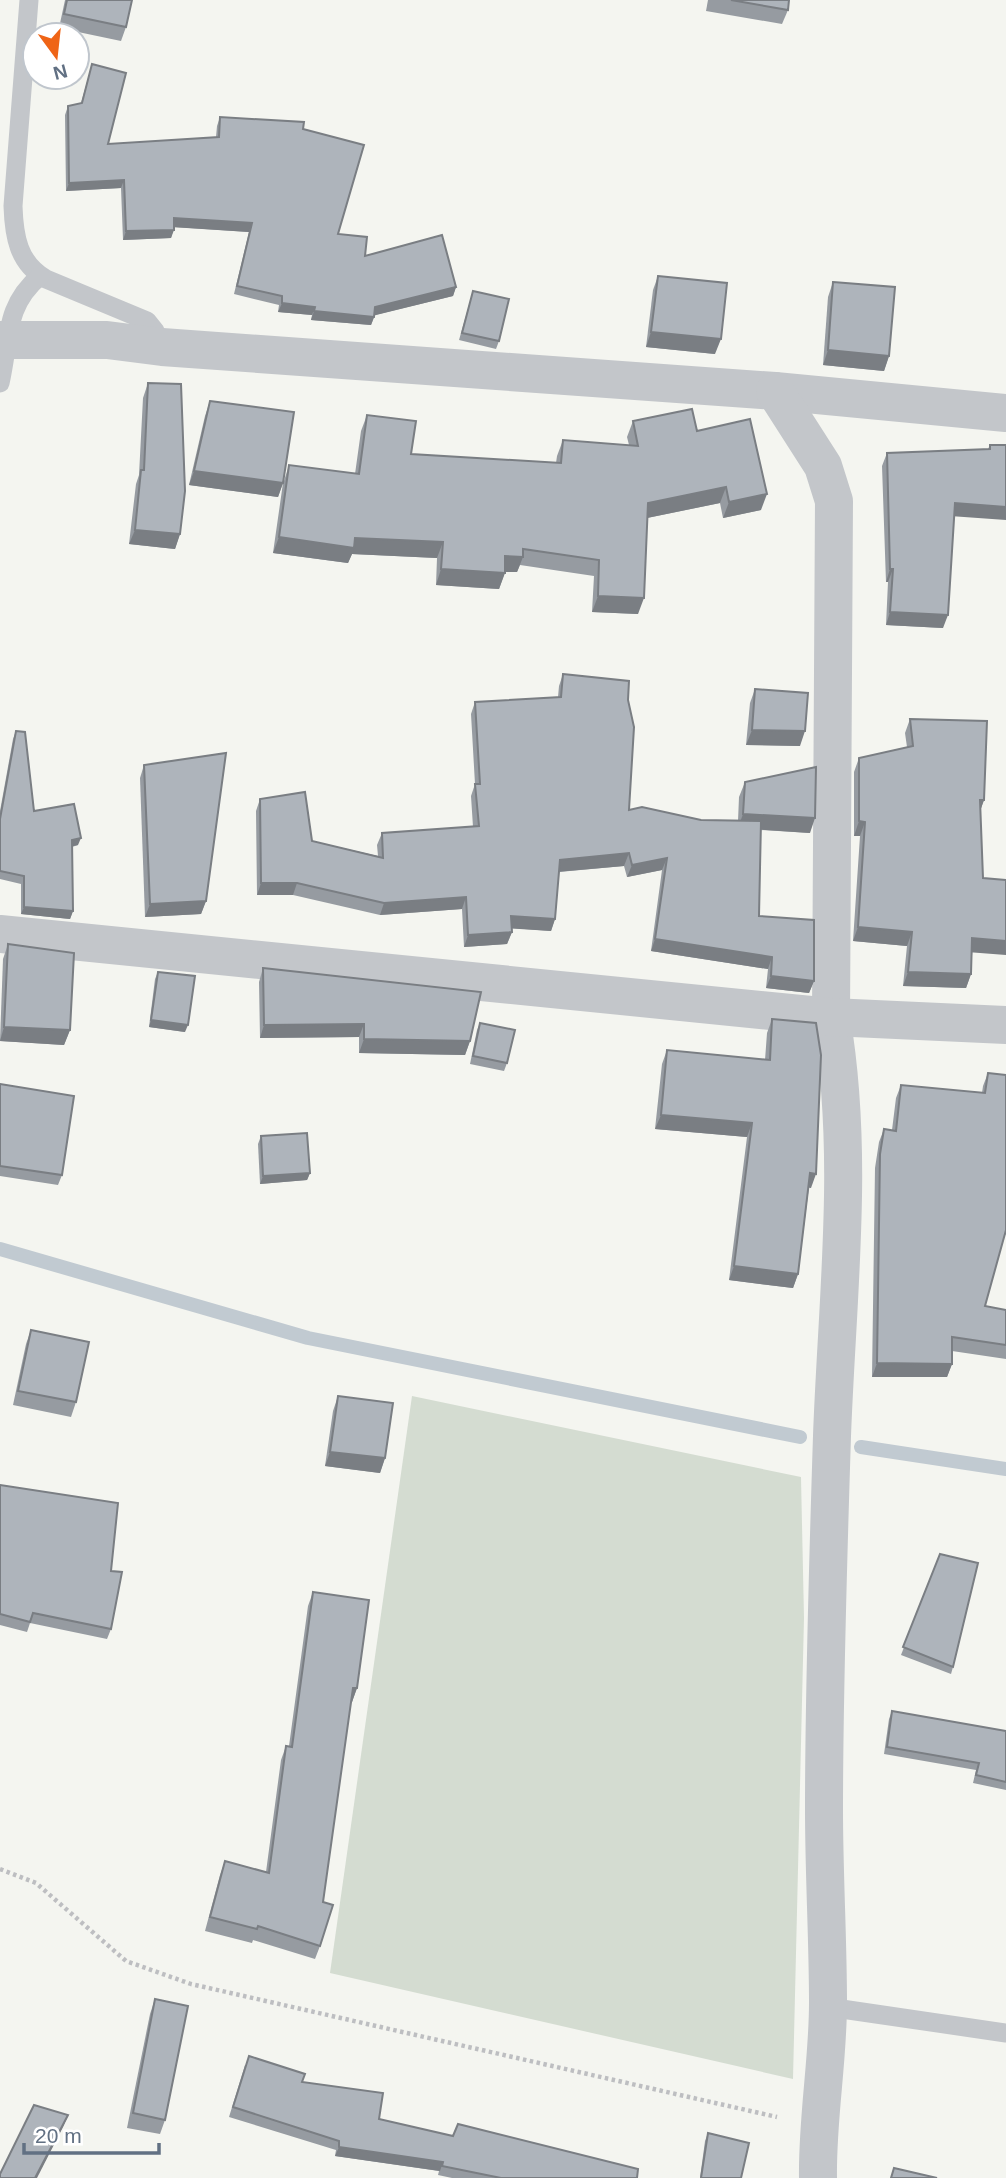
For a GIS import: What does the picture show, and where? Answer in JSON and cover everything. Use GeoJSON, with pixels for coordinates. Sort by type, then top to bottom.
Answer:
{"type":"FeatureCollection","features":[{"type":"Feature","properties":{"kind":"street"},"geometry":{"type":"LineString","coordinates":[[5,340],[107,340],[162,348],[775,391],[1006,413]]}},
{"type":"Feature","properties":{"kind":"street"},"geometry":{"type":"LineString","coordinates":[[775,391],[823,466],[834,501],[831,1017],[840,1066],[842,1242],[832,1447],[824,1810],[828,2007],[818,2178]]}},
{"type":"Feature","properties":{"kind":"street"},"geometry":{"type":"LineString","coordinates":[[0,934],[831,1017],[1006,1025]]}},
{"type":"Feature","properties":{"kind":"lane"},"geometry":{"type":"LineString","coordinates":[[29,0],[13,206],[15,233],[21,255],[26,264],[40,276],[147,321],[155,331],[162,348]]}},
{"type":"Feature","properties":{"kind":"lane"},"geometry":{"type":"LineString","coordinates":[[0,383],[5,340],[12,311],[21,294],[40,276]]}},
{"type":"Feature","properties":{"kind":"lane"},"geometry":{"type":"LineString","coordinates":[[828,2007],[1006,2033]]}},
{"type":"Feature","properties":{"kind":"path"},"geometry":{"type":"LineString","coordinates":[[0,1869],[36,1883],[126,1961],[191,1984],[819,2127]]}},
{"type":"Feature","properties":{"kind":"shaded area"},"geometry":{"type":"Polygon","coordinates":[[[412,1396],[801,1477],[804,1618],[793,2079],[330,1973],[412,1396]]]}},
{"type":"Feature","properties":{"kind":"building"},"geometry":{"type":"Polygon","coordinates":[[[67,0],[132,0],[126,27],[64,14],[67,0]]]}},
{"type":"Feature","properties":{"kind":"building"},"geometry":{"type":"Polygon","coordinates":[[[731,0],[789,0],[788,10],[731,0]]]}},
{"type":"Feature","properties":{"kind":"building"},"geometry":{"type":"Polygon","coordinates":[[[92,64],[126,73],[108,144],[219,137],[220,117],[304,122],[303,129],[364,145],[338,234],[367,237],[365,256],[442,235],[456,287],[375,307],[374,317],[314,311],[315,307],[282,303],[282,296],[237,286],[252,223],[174,218],[174,230],[126,231],[124,180],[69,183],[68,106],[82,103],[85,91],[91,91],[92,64]]]}},
{"type":"Feature","properties":{"kind":"building"},"geometry":{"type":"Polygon","coordinates":[[[658,276],[727,283],[721,339],[651,332],[658,276]]]}},
{"type":"Feature","properties":{"kind":"building"},"geometry":{"type":"Polygon","coordinates":[[[833,282],[895,287],[889,356],[828,350],[833,282]]]}},
{"type":"Feature","properties":{"kind":"building"},"geometry":{"type":"Polygon","coordinates":[[[473,291],[509,299],[499,341],[462,333],[473,291]]]}},
{"type":"Feature","properties":{"kind":"building"},"geometry":{"type":"Polygon","coordinates":[[[148,383],[181,384],[185,491],[180,534],[135,530],[141,470],[144,470],[148,383]]]}},
{"type":"Feature","properties":{"kind":"building"},"geometry":{"type":"Polygon","coordinates":[[[210,401],[294,412],[283,483],[194,471],[210,401]]]}},
{"type":"Feature","properties":{"kind":"building"},"geometry":{"type":"Polygon","coordinates":[[[692,409],[697,431],[750,419],[767,494],[729,502],[726,487],[648,503],[644,598],[598,596],[599,560],[523,549],[523,557],[505,556],[505,573],[441,569],[443,542],[355,538],[354,548],[279,537],[289,465],[359,474],[367,415],[416,421],[411,454],[561,463],[563,440],[638,446],[633,421],[692,409]]]}},
{"type":"Feature","properties":{"kind":"building"},"geometry":{"type":"Polygon","coordinates":[[[990,445],[1006,445],[1006,507],[955,503],[948,615],[890,612],[893,569],[890,569],[887,453],[990,449],[990,445]]]}},
{"type":"Feature","properties":{"kind":"building"},"geometry":{"type":"Polygon","coordinates":[[[563,674],[629,681],[628,700],[634,727],[629,810],[642,807],[701,820],[761,821],[759,916],[814,920],[814,981],[771,976],[772,957],[655,939],[667,858],[632,865],[629,853],[560,860],[555,919],[511,916],[512,932],[468,935],[466,897],[384,903],[297,883],[261,883],[260,799],[305,792],[312,841],[383,858],[382,833],[479,826],[475,784],[480,784],[475,702],[561,697],[563,674]]]}},
{"type":"Feature","properties":{"kind":"building"},"geometry":{"type":"Polygon","coordinates":[[[755,689],[808,693],[805,731],[752,730],[755,689]]]}},
{"type":"Feature","properties":{"kind":"building"},"geometry":{"type":"Polygon","coordinates":[[[910,719],[987,721],[984,800],[980,800],[983,878],[1006,880],[1006,941],[972,938],[971,974],[908,972],[912,932],[858,927],[865,822],[859,821],[859,758],[913,746],[910,719]]]}},
{"type":"Feature","properties":{"kind":"building"},"geometry":{"type":"Polygon","coordinates":[[[16,731],[25,732],[34,811],[74,804],[81,838],[72,840],[73,911],[24,907],[24,876],[0,871],[0,819],[16,731]]]}},
{"type":"Feature","properties":{"kind":"building"},"geometry":{"type":"Polygon","coordinates":[[[226,753],[206,901],[150,904],[144,765],[226,753]]]}},
{"type":"Feature","properties":{"kind":"building"},"geometry":{"type":"Polygon","coordinates":[[[816,767],[815,818],[743,814],[745,782],[816,767]]]}},
{"type":"Feature","properties":{"kind":"building"},"geometry":{"type":"Polygon","coordinates":[[[8,944],[74,953],[70,1030],[4,1027],[8,944]]]}},
{"type":"Feature","properties":{"kind":"building"},"geometry":{"type":"Polygon","coordinates":[[[263,968],[481,992],[470,1041],[364,1039],[364,1024],[264,1025],[263,968]]]}},
{"type":"Feature","properties":{"kind":"building"},"geometry":{"type":"Polygon","coordinates":[[[158,972],[195,976],[188,1025],[151,1020],[158,972]]]}},
{"type":"Feature","properties":{"kind":"building"},"geometry":{"type":"Polygon","coordinates":[[[772,1019],[816,1023],[821,1055],[816,1174],[810,1173],[798,1274],[734,1266],[752,1123],[661,1115],[667,1050],[770,1060],[772,1019]]]}},
{"type":"Feature","properties":{"kind":"building"},"geometry":{"type":"Polygon","coordinates":[[[480,1023],[515,1030],[507,1063],[473,1056],[480,1023]]]}},
{"type":"Feature","properties":{"kind":"building"},"geometry":{"type":"Polygon","coordinates":[[[988,1073],[1006,1075],[1006,1230],[985,1306],[1006,1310],[1006,1345],[952,1337],[952,1364],[877,1363],[880,1154],[884,1129],[896,1131],[901,1085],[985,1093],[988,1073]]]}},
{"type":"Feature","properties":{"kind":"building"},"geometry":{"type":"Polygon","coordinates":[[[0,1084],[74,1096],[62,1175],[0,1166],[0,1084]]]}},
{"type":"Feature","properties":{"kind":"building"},"geometry":{"type":"Polygon","coordinates":[[[307,1133],[310,1173],[263,1176],[261,1136],[307,1133]]]}},
{"type":"Feature","properties":{"kind":"building"},"geometry":{"type":"Polygon","coordinates":[[[31,1330],[89,1342],[76,1402],[18,1391],[31,1330]]]}},
{"type":"Feature","properties":{"kind":"building"},"geometry":{"type":"Polygon","coordinates":[[[338,1396],[393,1403],[385,1458],[330,1452],[338,1396]]]}},
{"type":"Feature","properties":{"kind":"building"},"geometry":{"type":"Polygon","coordinates":[[[0,1485],[118,1503],[111,1571],[122,1572],[111,1629],[33,1613],[30,1622],[0,1614],[0,1485]]]}},
{"type":"Feature","properties":{"kind":"building"},"geometry":{"type":"Polygon","coordinates":[[[940,1554],[978,1563],[953,1667],[903,1647],[940,1554]]]}},
{"type":"Feature","properties":{"kind":"building"},"geometry":{"type":"Polygon","coordinates":[[[313,1592],[369,1600],[357,1688],[353,1688],[323,1902],[333,1905],[320,1946],[258,1926],[257,1929],[210,1917],[225,1861],[269,1873],[286,1746],[292,1747],[313,1592]]]}},
{"type":"Feature","properties":{"kind":"building"},"geometry":{"type":"Polygon","coordinates":[[[892,1711],[1006,1731],[1006,1782],[976,1775],[979,1763],[887,1747],[892,1711]]]}},
{"type":"Feature","properties":{"kind":"building"},"geometry":{"type":"Polygon","coordinates":[[[155,1999],[188,2006],[165,2120],[133,2113],[155,1999]]]}},
{"type":"Feature","properties":{"kind":"building"},"geometry":{"type":"Polygon","coordinates":[[[249,2056],[305,2074],[302,2082],[383,2093],[379,2119],[453,2136],[458,2124],[638,2169],[637,2178],[501,2178],[442,2166],[443,2162],[339,2147],[339,2141],[233,2107],[249,2056]]]}},
{"type":"Feature","properties":{"kind":"building"},"geometry":{"type":"Polygon","coordinates":[[[34,2105],[68,2115],[35,2178],[0,2178],[0,2174],[34,2105]]]}},
{"type":"Feature","properties":{"kind":"building"},"geometry":{"type":"Polygon","coordinates":[[[708,2133],[749,2143],[741,2178],[701,2178],[708,2133]]]}},
{"type":"Feature","properties":{"kind":"building"},"geometry":{"type":"Polygon","coordinates":[[[894,2168],[937,2178],[891,2178],[894,2168]]]}},
{"type":"Feature","properties":{"kind":"waterway"},"geometry":{"type":"LineString","coordinates":[[0,1249],[308,1338],[800,1437]]}},
{"type":"Feature","properties":{"kind":"waterway"},"geometry":{"type":"LineString","coordinates":[[861,1447],[1006,1469]]}}]}
